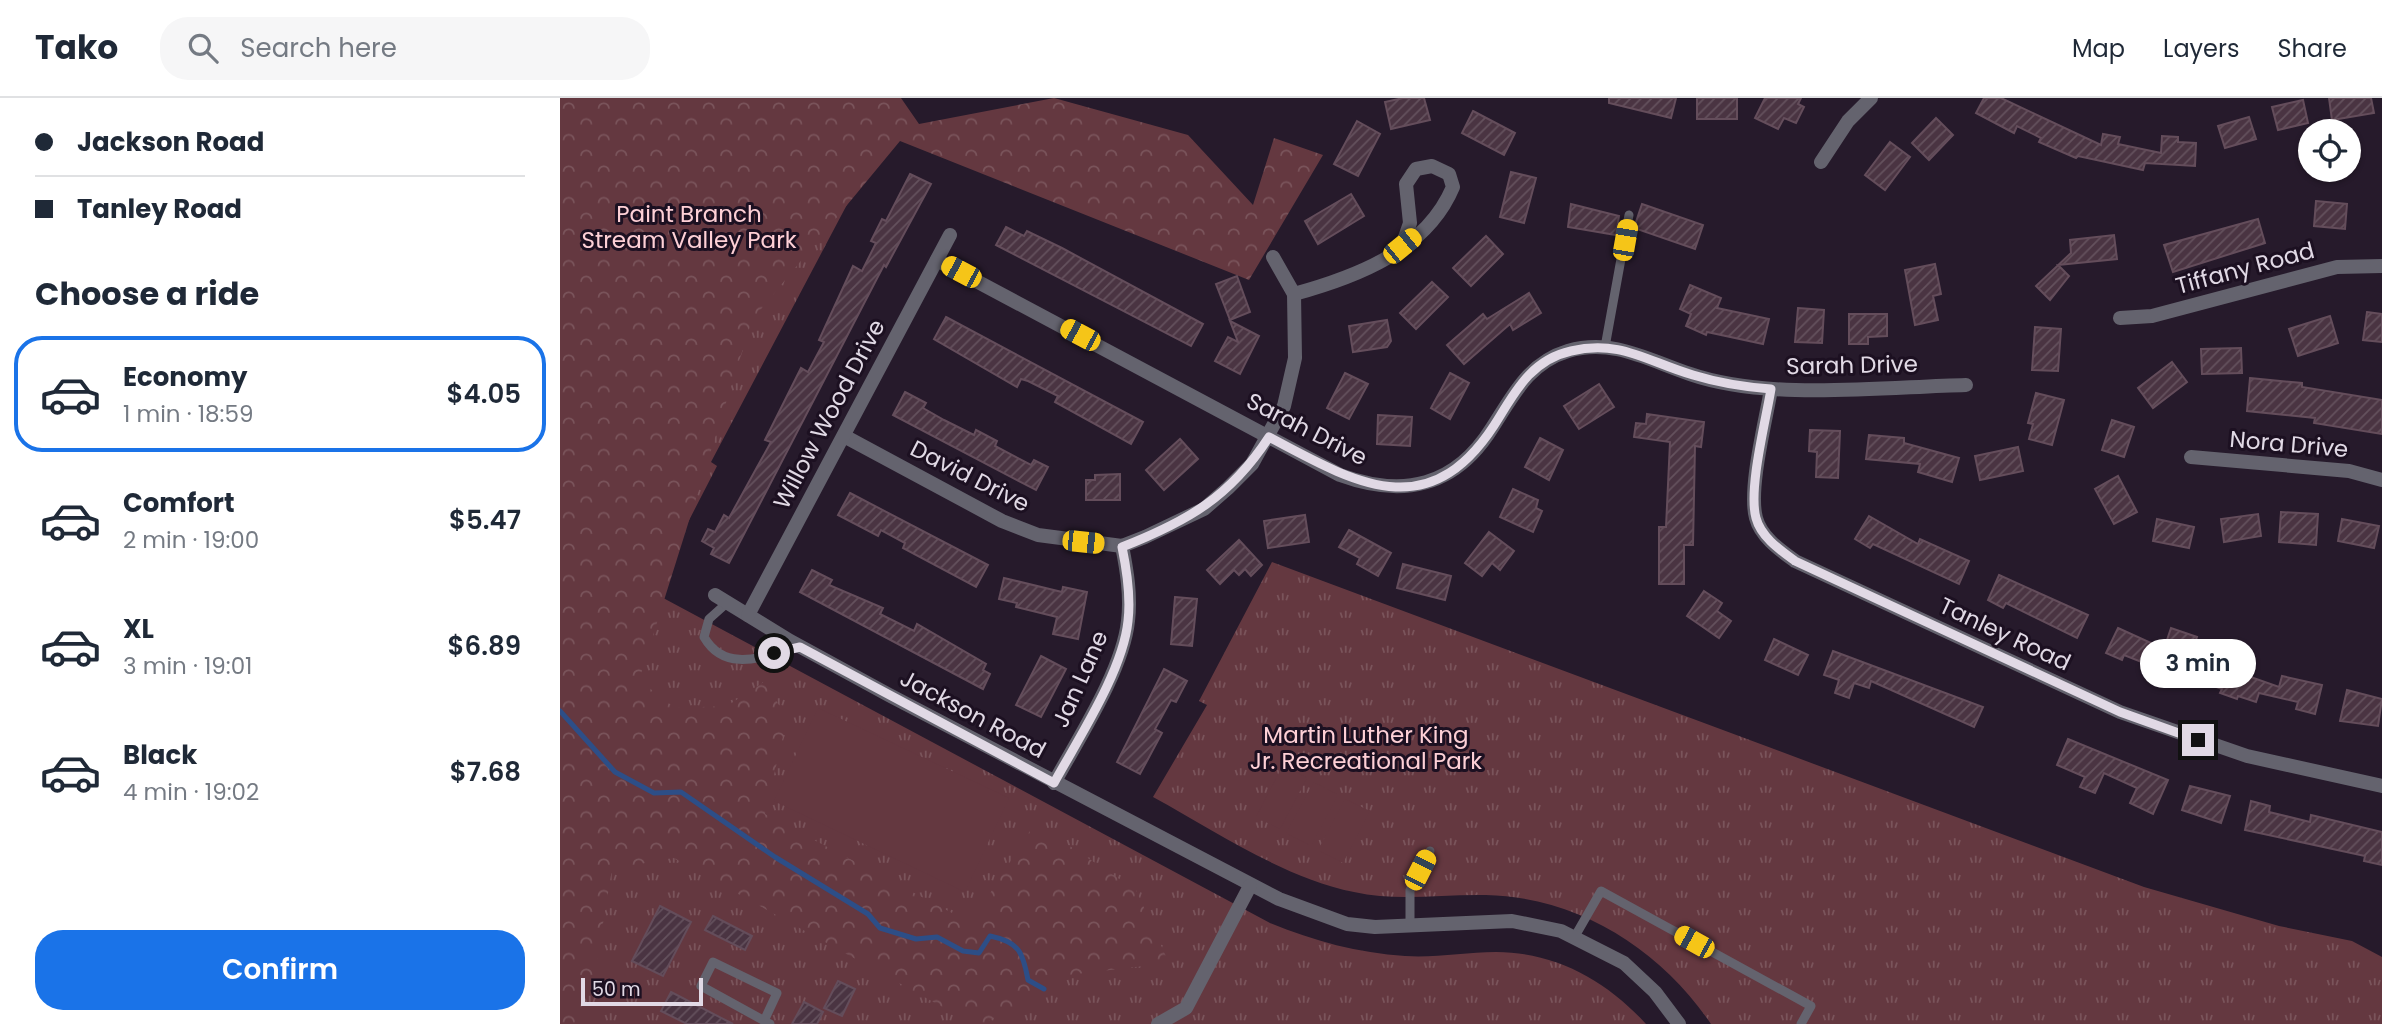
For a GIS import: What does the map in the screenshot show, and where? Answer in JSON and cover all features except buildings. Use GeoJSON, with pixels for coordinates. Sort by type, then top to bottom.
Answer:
{"type":"FeatureCollection","features":[{"type":"Feature","properties":{"kind":"street"},"geometry":{"type":"LineString","coordinates":[[1821,162],[1848,121],[1871,98]]}},
{"type":"Feature","properties":{"kind":"street"},"geometry":{"type":"LineString","coordinates":[[1294,294],[1348,279],[1379,265],[1402,246],[1446,205],[1453,187],[1449,174],[1432,166],[1416,169],[1406,184],[1410,223],[1402,246]]}},
{"type":"Feature","properties":{"kind":"street","name":"Willow Wood Drive"},"geometry":{"type":"LineString","coordinates":[[748,615],[950,235]]}},
{"type":"Feature","properties":{"kind":"street"},"geometry":{"type":"LineString","coordinates":[[1122,547],[1172,526],[1203,509],[1252,464],[1269,437],[1284,406],[1295,358],[1294,294],[1273,257]]}},
{"type":"Feature","properties":{"kind":"street","name":"Sarah Drive"},"geometry":{"type":"LineString","coordinates":[[937,260],[1340,475],[1365,484],[1392,488],[1418,485],[1459,467],[1477,449],[1526,376],[1543,361],[1568,351],[1619,347],[1691,375],[1731,386],[1771,389],[1966,385]]}},
{"type":"Feature","properties":{"kind":"street","name":"Tiffany Road"},"geometry":{"type":"LineString","coordinates":[[2120,318],[2152,316],[2337,267],[2382,266]]}},
{"type":"Feature","properties":{"kind":"street","name":"Tanley Road"},"geometry":{"type":"LineString","coordinates":[[1771,389],[1754,493],[1756,519],[1770,542],[1795,561],[2120,712],[2247,756],[2382,786]]}},
{"type":"Feature","properties":{"kind":"street","name":"David Drive"},"geometry":{"type":"LineString","coordinates":[[844,436],[1002,521],[1038,535],[1122,547]]}},
{"type":"Feature","properties":{"kind":"street","name":"Nora Drive"},"geometry":{"type":"LineString","coordinates":[[2191,457],[2349,471],[2382,480]]}},
{"type":"Feature","properties":{"kind":"street","name":"Jan Lane"},"geometry":{"type":"LineString","coordinates":[[1054,783],[1118,660],[1128,623],[1128,579],[1122,547]]}},
{"type":"Feature","properties":{"kind":"street","name":"Jackson Road"},"geometry":{"type":"LineString","coordinates":[[721,598],[800,647],[1250,886],[1348,924],[1410,925],[1512,921],[1560,931],[1624,963],[1654,992],[1679,1024]]}},
{"type":"Feature","properties":{"kind":"street"},"geometry":{"type":"LineString","coordinates":[[1158,1024],[1186,1008],[1250,886]]}},
{"type":"Feature","properties":{"kind":"lane"},"geometry":{"type":"LineString","coordinates":[[1605,347],[1629,215]]}},
{"type":"Feature","properties":{"kind":"lane"},"geometry":{"type":"LineString","coordinates":[[721,598],[705,625],[704,637],[718,654],[731,660],[753,660],[800,647]]}},
{"type":"Feature","properties":{"kind":"lane"},"geometry":{"type":"LineString","coordinates":[[1410,925],[1410,890],[1430,851]]}},
{"type":"Feature","properties":{"kind":"lane"},"geometry":{"type":"LineString","coordinates":[[1574,938],[1601,891],[1811,1006],[1801,1024]]}},
{"type":"Feature","properties":{"kind":"lane"},"geometry":{"type":"LineString","coordinates":[[713,962],[776,993],[767,1022],[701,985],[713,962]]}},
{"type":"Feature","properties":{"kind":"green space","name":"Paint Branch Stream Valley Park"},"geometry":{"type":"Polygon","coordinates":[[[560,98],[879,144],[711,462],[717,466],[652,592],[1270,923],[1336,945],[1370,952],[1428,956],[1496,952],[1539,957],[1560,963],[1597,982],[1646,1024],[560,1024],[560,98]]]}},
{"type":"Feature","properties":{"kind":"green space","name":"Paint Branch Stream Valley Park"},"geometry":{"type":"Polygon","coordinates":[[[560,98],[901,98],[919,124],[1054,98],[1188,135],[1253,205],[1274,138],[1323,155],[1249,280],[900,141],[752,320],[639,680],[675,708],[727,706],[765,681],[787,719],[765,814],[971,923],[1035,823],[1136,890],[1169,963],[1068,975],[983,1024],[973,1024],[673,858],[612,869],[594,978],[575,1024],[560,1024],[560,98]]]}},
{"type":"Feature","properties":{"kind":"green space","name":"Martin Luther King Jr. Recreational Park"},"geometry":{"type":"Polygon","coordinates":[[[1272,562],[2144,887],[2279,926],[2352,941],[2382,957],[2382,1024],[1711,1024],[1691,997],[1642,951],[1585,917],[1553,905],[1486,895],[1387,897],[1354,892],[1301,876],[1250,852],[1153,797],[1207,705],[1199,701],[1272,562]]]}},
{"type":"Feature","properties":{"kind":"green space"},"geometry":{"type":"Polygon","coordinates":[[[818,708],[1009,798],[965,892],[774,801],[818,708]]]}},
{"type":"Feature","properties":{"kind":"green space"},"geometry":{"type":"Polygon","coordinates":[[[1283,765],[1307,778],[1280,829],[1256,817],[1283,765]]]}},
{"type":"Feature","properties":{"kind":"green space"},"geometry":{"type":"Polygon","coordinates":[[[1314,782],[1338,795],[1311,846],[1286,833],[1314,782]]]}},
{"type":"Feature","properties":{"kind":"green space"},"geometry":{"type":"Polygon","coordinates":[[[1345,799],[1370,811],[1343,863],[1318,850],[1345,799]]]}},
{"type":"Feature","properties":{"kind":"waterway"},"geometry":{"type":"LineString","coordinates":[[560,711],[615,772],[654,793],[681,792],[775,857],[868,914],[880,928],[916,939],[937,937],[963,951],[979,953],[990,936],[1000,938],[1018,950],[1028,980],[1044,989]]}},
{"type":"Feature","properties":{"kind":"route"},"geometry":{"type":"LineString","coordinates":[[774,653],[800,647],[1054,783],[1118,660],[1128,623],[1128,579],[1122,547],[1172,526],[1203,509],[1252,464],[1269,437],[1340,475],[1365,484],[1392,488],[1418,485],[1435,479],[1459,467],[1477,449],[1526,376],[1543,361],[1591,346],[1619,347],[1691,375],[1731,386],[1771,389],[1754,493],[1756,519],[1770,542],[1795,561],[2120,712],[2198,740]]}}]}
